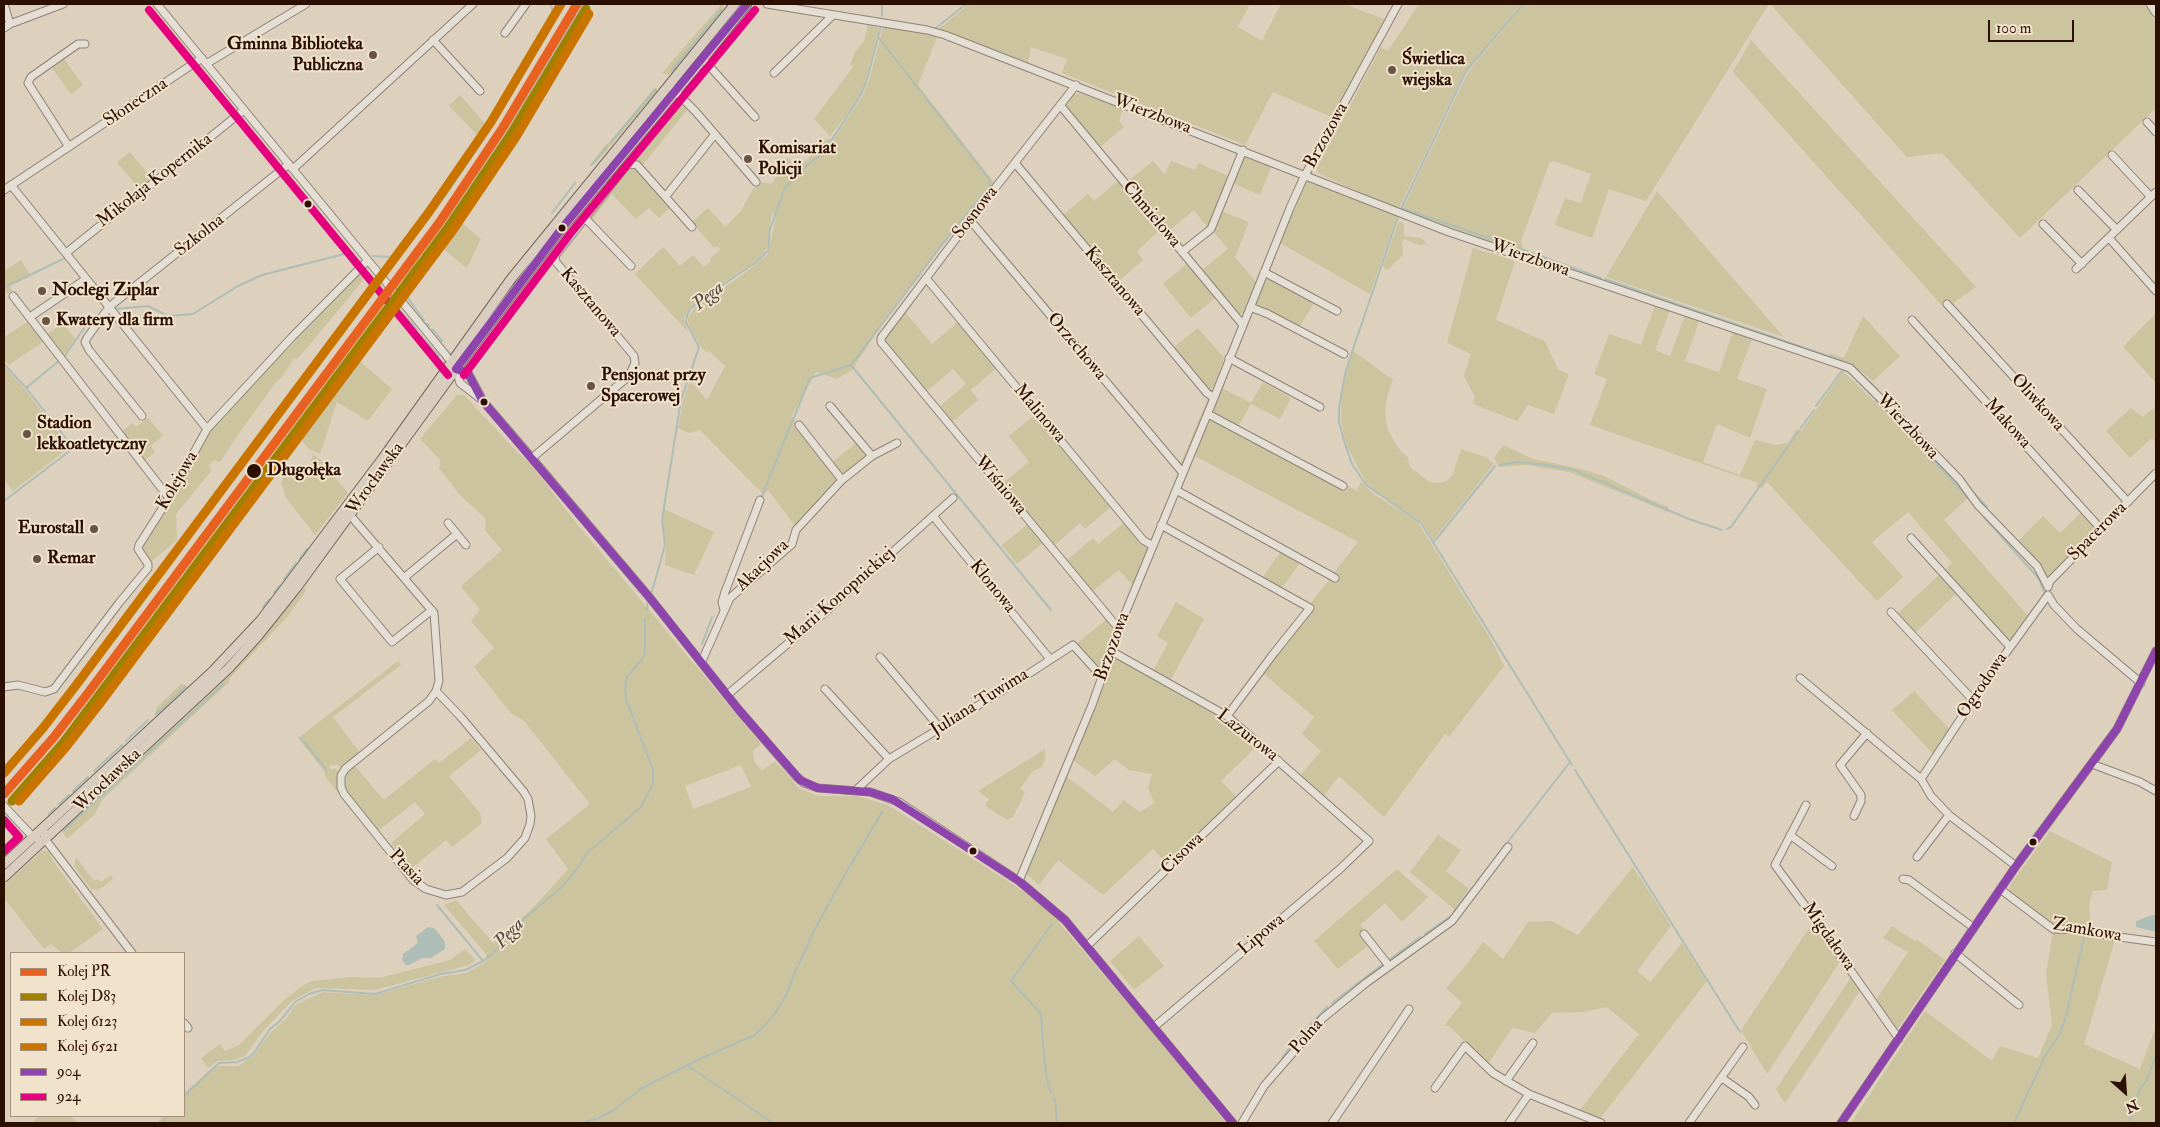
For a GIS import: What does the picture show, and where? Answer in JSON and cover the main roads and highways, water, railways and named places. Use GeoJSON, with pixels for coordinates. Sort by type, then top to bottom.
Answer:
{"type":"FeatureCollection","features":[{"type":"Feature","properties":{"kind":"main road","name":"Wrocławska"},"geometry":{"type":"LineString","coordinates":[[4,877],[228,669],[257,637],[350,515],[453,365],[553,225],[735,4]]}},
{"type":"Feature","properties":{"kind":"main road","name":"Wrocławska"},"geometry":{"type":"LineString","coordinates":[[4,864],[213,671],[245,639],[304,564],[453,365],[562,228],[703,60],[747,4]]}},
{"type":"Feature","properties":{"kind":"waterway"},"geometry":{"type":"LineString","coordinates":[[414,271],[507,133],[583,4]]}},
{"type":"Feature","properties":{"kind":"waterway","name":"Pęga"},"geometry":{"type":"LineString","coordinates":[[882,4],[882,16]]}},
{"type":"Feature","properties":{"kind":"waterway"},"geometry":{"type":"LineString","coordinates":[[936,28],[966,4]]}},
{"type":"Feature","properties":{"kind":"waterway"},"geometry":{"type":"LineString","coordinates":[[1400,211],[1466,71],[1523,4]]}},
{"type":"Feature","properties":{"kind":"waterway"},"geometry":{"type":"LineString","coordinates":[[373,256],[393,257],[405,250],[450,189],[483,140],[551,27],[554,19],[551,5]]}},
{"type":"Feature","properties":{"kind":"waterway"},"geometry":{"type":"LineString","coordinates":[[672,70],[721,10]]}},
{"type":"Feature","properties":{"kind":"waterway","name":"Pęga"},"geometry":{"type":"LineString","coordinates":[[651,595],[665,545],[662,520],[681,400],[699,347],[686,322],[687,316],[690,309],[703,298],[755,263],[768,251],[770,229],[785,188],[805,167],[823,153],[859,98],[866,83],[881,26]]}},
{"type":"Feature","properties":{"kind":"waterway"},"geometry":{"type":"LineString","coordinates":[[761,498],[810,378],[851,365],[944,242],[990,186],[989,179],[879,38]]}},
{"type":"Feature","properties":{"kind":"waterway"},"geometry":{"type":"LineString","coordinates":[[610,143],[656,89]]}},
{"type":"Feature","properties":{"kind":"waterway"},"geometry":{"type":"LineString","coordinates":[[591,165],[607,147]]}},
{"type":"Feature","properties":{"kind":"waterway"},"geometry":{"type":"LineString","coordinates":[[552,213],[575,183]]}},
{"type":"Feature","properties":{"kind":"waterway"},"geometry":{"type":"LineString","coordinates":[[1402,208],[1511,246]]}},
{"type":"Feature","properties":{"kind":"waterway"},"geometry":{"type":"LineString","coordinates":[[1399,214],[1346,370],[1339,407],[1339,422],[1345,444],[1352,464],[1366,485],[1421,523],[1572,765]]}},
{"type":"Feature","properties":{"kind":"waterway"},"geometry":{"type":"LineString","coordinates":[[1518,248],[1601,278]]}},
{"type":"Feature","properties":{"kind":"waterway"},"geometry":{"type":"LineString","coordinates":[[115,309],[148,306],[168,316],[193,314],[238,286],[262,275],[348,253]]}},
{"type":"Feature","properties":{"kind":"waterway"},"geometry":{"type":"LineString","coordinates":[[7,286],[65,258]]}},
{"type":"Feature","properties":{"kind":"waterway"},"geometry":{"type":"LineString","coordinates":[[1605,279],[1851,364],[1878,390]]}},
{"type":"Feature","properties":{"kind":"waterway"},"geometry":{"type":"LineString","coordinates":[[407,297],[424,320]]}},
{"type":"Feature","properties":{"kind":"waterway"},"geometry":{"type":"LineString","coordinates":[[395,305],[417,330]]}},
{"type":"Feature","properties":{"kind":"waterway"},"geometry":{"type":"LineString","coordinates":[[64,357],[89,321],[94,319]]}},
{"type":"Feature","properties":{"kind":"waterway"},"geometry":{"type":"LineString","coordinates":[[432,329],[442,341]]}},
{"type":"Feature","properties":{"kind":"waterway"},"geometry":{"type":"LineString","coordinates":[[420,335],[439,356]]}},
{"type":"Feature","properties":{"kind":"waterway"},"geometry":{"type":"LineString","coordinates":[[4,364],[26,388],[60,360]]}},
{"type":"Feature","properties":{"kind":"waterway"},"geometry":{"type":"LineString","coordinates":[[851,365],[1051,610]]}},
{"type":"Feature","properties":{"kind":"waterway"},"geometry":{"type":"LineString","coordinates":[[1816,406],[1841,372],[1844,370],[1849,372],[1906,430],[1968,498]]}},
{"type":"Feature","properties":{"kind":"waterway"},"geometry":{"type":"LineString","coordinates":[[4,501],[71,450],[72,446],[26,388]]}},
{"type":"Feature","properties":{"kind":"waterway"},"geometry":{"type":"LineString","coordinates":[[1884,396],[1913,426]]}},
{"type":"Feature","properties":{"kind":"waterway"},"geometry":{"type":"LineString","coordinates":[[1801,428],[1814,410]]}},
{"type":"Feature","properties":{"kind":"waterway"},"geometry":{"type":"LineString","coordinates":[[1727,529],[1731,527],[1798,432]]}},
{"type":"Feature","properties":{"kind":"waterway"},"geometry":{"type":"LineString","coordinates":[[1499,465],[1517,462],[1574,470],[1689,519],[1722,530]]}},
{"type":"Feature","properties":{"kind":"waterway"},"geometry":{"type":"LineString","coordinates":[[1433,543],[1495,466]]}},
{"type":"Feature","properties":{"kind":"waterway"},"geometry":{"type":"LineString","coordinates":[[1972,491],[1987,507]]}},
{"type":"Feature","properties":{"kind":"waterway"},"geometry":{"type":"LineString","coordinates":[[110,673],[239,507]]}},
{"type":"Feature","properties":{"kind":"waterway"},"geometry":{"type":"LineString","coordinates":[[1984,517],[2039,579],[2045,594]]}},
{"type":"Feature","properties":{"kind":"waterway"},"geometry":{"type":"LineString","coordinates":[[300,558],[307,549]]}},
{"type":"Feature","properties":{"kind":"waterway"},"geometry":{"type":"LineString","coordinates":[[284,579],[296,563]]}},
{"type":"Feature","properties":{"kind":"waterway"},"geometry":{"type":"LineString","coordinates":[[274,593],[279,586]]}},
{"type":"Feature","properties":{"kind":"waterway"},"geometry":{"type":"LineString","coordinates":[[263,607],[270,599]]}},
{"type":"Feature","properties":{"kind":"waterway","name":"Pęga"},"geometry":{"type":"LineString","coordinates":[[647,610],[648,599]]}},
{"type":"Feature","properties":{"kind":"waterway"},"geometry":{"type":"LineString","coordinates":[[702,644],[712,617]]}},
{"type":"Feature","properties":{"kind":"waterway","name":"Pęga"},"geometry":{"type":"LineString","coordinates":[[185,1095],[219,1063],[237,1062],[248,1058],[254,1053],[270,1029],[280,1021],[295,1002],[309,994],[322,990],[375,994],[441,974],[465,970],[483,961],[510,939],[514,929],[525,918],[562,887],[587,853],[641,807],[653,784],[653,770],[626,699],[625,687],[627,677],[643,658],[645,651],[645,619]]}},
{"type":"Feature","properties":{"kind":"waterway"},"geometry":{"type":"LineString","coordinates":[[64,830],[224,684]]}},
{"type":"Feature","properties":{"kind":"waterway"},"geometry":{"type":"LineString","coordinates":[[156,714],[185,687]]}},
{"type":"Feature","properties":{"kind":"waterway"},"geometry":{"type":"LineString","coordinates":[[126,741],[148,720]]}},
{"type":"Feature","properties":{"kind":"waterway"},"geometry":{"type":"LineString","coordinates":[[301,738],[326,769]]}},
{"type":"Feature","properties":{"kind":"waterway"},"geometry":{"type":"LineString","coordinates":[[94,771],[122,745]]}},
{"type":"Feature","properties":{"kind":"waterway"},"geometry":{"type":"LineString","coordinates":[[1476,883],[1570,762]]}},
{"type":"Feature","properties":{"kind":"waterway"},"geometry":{"type":"LineString","coordinates":[[1575,770],[1740,1032]]}},
{"type":"Feature","properties":{"kind":"waterway"},"geometry":{"type":"LineString","coordinates":[[73,791],[88,777]]}},
{"type":"Feature","properties":{"kind":"waterway"},"geometry":{"type":"LineString","coordinates":[[59,804],[69,795]]}},
{"type":"Feature","properties":{"kind":"waterway"},"geometry":{"type":"LineString","coordinates":[[49,814],[55,808]]}},
{"type":"Feature","properties":{"kind":"waterway"},"geometry":{"type":"LineString","coordinates":[[799,964],[814,931],[882,812]]}},
{"type":"Feature","properties":{"kind":"waterway"},"geometry":{"type":"LineString","coordinates":[[1454,911],[1473,887]]}},
{"type":"Feature","properties":{"kind":"waterway"},"geometry":{"type":"LineString","coordinates":[[437,905],[483,961]]}},
{"type":"Feature","properties":{"kind":"waterway"},"geometry":{"type":"LineString","coordinates":[[1425,934],[1451,916]]}},
{"type":"Feature","properties":{"kind":"waterway"},"geometry":{"type":"LineString","coordinates":[[1051,1092],[1048,1085],[1044,1058],[1041,1014],[1011,981],[1052,924]]}},
{"type":"Feature","properties":{"kind":"waterway"},"geometry":{"type":"LineString","coordinates":[[1389,960],[1420,937]]}},
{"type":"Feature","properties":{"kind":"waterway"},"geometry":{"type":"LineString","coordinates":[[2014,1123],[2046,1054],[2057,1039],[2065,1020],[2084,937]]}},
{"type":"Feature","properties":{"kind":"waterway"},"geometry":{"type":"LineString","coordinates":[[1332,1003],[1383,964]]}},
{"type":"Feature","properties":{"kind":"waterway"},"geometry":{"type":"LineString","coordinates":[[599,1118],[614,1110],[642,1088],[704,1057],[755,1035],[774,1015],[786,995],[797,967]]}},
{"type":"Feature","properties":{"kind":"waterway"},"geometry":{"type":"LineString","coordinates":[[1296,1040],[1327,1007]]}},
{"type":"Feature","properties":{"kind":"waterway"},"geometry":{"type":"LineString","coordinates":[[1282,1058],[1293,1043]]}},
{"type":"Feature","properties":{"kind":"waterway"},"geometry":{"type":"LineString","coordinates":[[2129,1123],[2140,1089],[2147,1080],[2156,1055]]}},
{"type":"Feature","properties":{"kind":"waterway"},"geometry":{"type":"LineString","coordinates":[[687,1065],[773,1123]]}},
{"type":"Feature","properties":{"kind":"waterway"},"geometry":{"type":"LineString","coordinates":[[1055,1099],[1057,1123]]}},
{"type":"Feature","properties":{"kind":"waterway","name":"Pęga"},"geometry":{"type":"LineString","coordinates":[[162,1123],[166,1117]]}},
{"type":"Feature","properties":{"kind":"waterway"},"geometry":{"type":"LineString","coordinates":[[581,1123],[596,1119]]}},
{"type":"Feature","properties":{"kind":"rail line","name":"6123"},"geometry":{"type":"LineString","coordinates":[[4,773],[43,728],[77,684],[429,212],[491,122],[561,4]]}},
{"type":"Feature","properties":{"kind":"rail line","name":"PR"},"geometry":{"type":"LineString","coordinates":[[4,794],[54,737],[88,693],[439,223],[502,129],[577,4]]}},
{"type":"Feature","properties":{"kind":"rail line","name":"D83"},"geometry":{"type":"LineString","coordinates":[[12,801],[62,744],[447,229],[511,134],[586,9]]}},
{"type":"Feature","properties":{"kind":"rail line","name":"6521"},"geometry":{"type":"LineString","coordinates":[[19,801],[66,747],[101,702],[453,230],[516,137],[589,14]]}},
{"type":"Feature","properties":{"kind":"place","name":"Gminna Biblioteka Publiczna"},"geometry":{"type":"Point","coordinates":[373,55]}},
{"type":"Feature","properties":{"kind":"place","name":"Świetlica wiejska"},"geometry":{"type":"Point","coordinates":[1392,70]}},
{"type":"Feature","properties":{"kind":"place","name":"Komisariat Policji"},"geometry":{"type":"Point","coordinates":[748,159]}},
{"type":"Feature","properties":{"kind":"place","name":"Noclegi Ziplar"},"geometry":{"type":"Point","coordinates":[42,291]}},
{"type":"Feature","properties":{"kind":"place","name":"Kwatery dla firm"},"geometry":{"type":"Point","coordinates":[46,321]}},
{"type":"Feature","properties":{"kind":"place","name":"Pensjonat przy Spacerowej"},"geometry":{"type":"Point","coordinates":[591,386]}},
{"type":"Feature","properties":{"kind":"place","name":"Stadion lekkoatletyczny"},"geometry":{"type":"Point","coordinates":[27,434]}},
{"type":"Feature","properties":{"kind":"place","name":"Długołęka"},"geometry":{"type":"Point","coordinates":[254,471]}},
{"type":"Feature","properties":{"kind":"place","name":"Eurostall"},"geometry":{"type":"Point","coordinates":[94,529]}},
{"type":"Feature","properties":{"kind":"place","name":"Remar"},"geometry":{"type":"Point","coordinates":[37,559]}}]}
